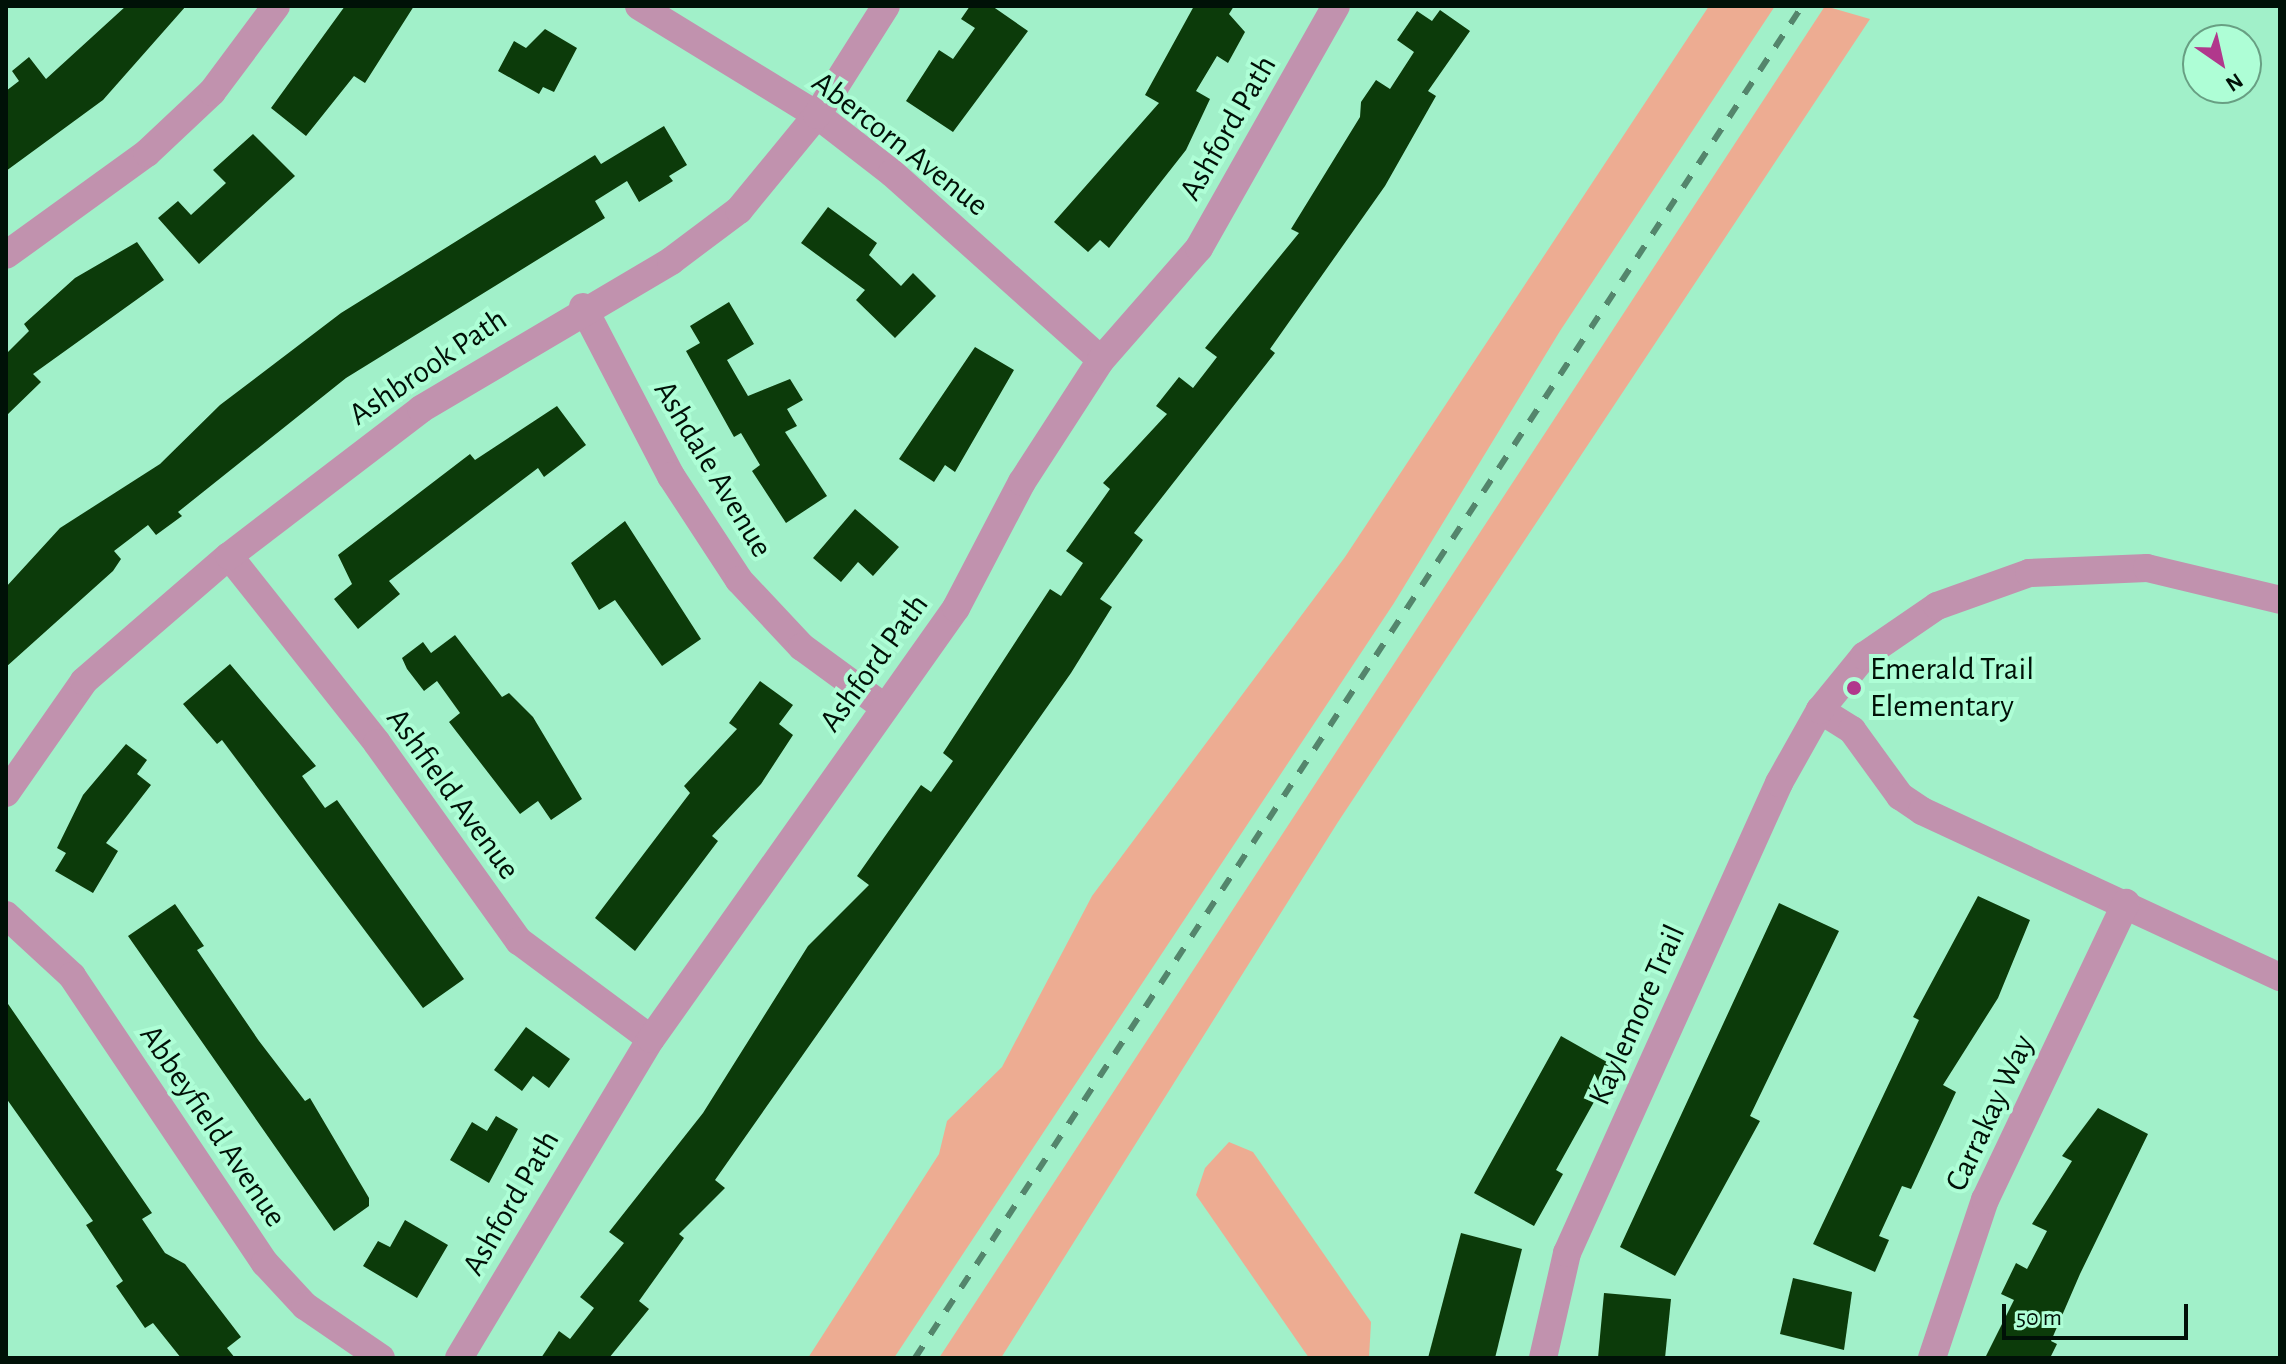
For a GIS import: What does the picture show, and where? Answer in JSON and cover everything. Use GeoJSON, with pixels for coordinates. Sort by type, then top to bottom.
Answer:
{"type":"FeatureCollection","features":[{"type":"Feature","properties":{"kind":"street"},"geometry":{"type":"LineString","coordinates":[[6,255],[147,153],[212,92],[276,6]]}},
{"type":"Feature","properties":{"kind":"street","name":"Abercorn Avenue"},"geometry":{"type":"LineString","coordinates":[[639,6],[817,115],[918,194],[1101,360]]}},
{"type":"Feature","properties":{"kind":"street","name":"Ashbrook Path"},"geometry":{"type":"LineString","coordinates":[[6,793],[84,681],[229,556],[364,449],[583,307],[706,239],[766,181],[817,115],[886,6]]}},
{"type":"Feature","properties":{"kind":"street","name":"Ashford Path"},"geometry":{"type":"LineString","coordinates":[[459,1358],[651,1039],[956,608],[1022,482],[1101,360],[1199,248],[1336,6]]}},
{"type":"Feature","properties":{"kind":"street","name":"Ashdale Avenue"},"geometry":{"type":"LineString","coordinates":[[583,307],[671,476],[739,580],[802,647],[884,707]]}},
{"type":"Feature","properties":{"kind":"street","name":"Ashfield Avenue"},"geometry":{"type":"LineString","coordinates":[[229,556],[377,743],[519,941],[651,1039]]}},
{"type":"Feature","properties":{"kind":"street","name":"Kaylemore Trail"},"geometry":{"type":"LineString","coordinates":[[1543,1358],[1567,1253],[1779,783],[1820,710],[1892,633],[1982,585],[2029,573],[2111,564],[2160,569],[2280,600]]}},
{"type":"Feature","properties":{"kind":"street"},"geometry":{"type":"LineString","coordinates":[[1820,710],[1852,730],[1900,796],[1922,811],[2280,977]]}},
{"type":"Feature","properties":{"kind":"street","name":"Carrakay Way"},"geometry":{"type":"LineString","coordinates":[[1932,1358],[1985,1200],[2126,903]]}},
{"type":"Feature","properties":{"kind":"street","name":"Abbeyfield Avenue"},"geometry":{"type":"LineString","coordinates":[[6,915],[72,976],[265,1263],[305,1306],[381,1358]]}},
{"type":"Feature","properties":{"kind":"shaded area"},"geometry":{"type":"Polygon","coordinates":[[[1709,6],[1775,6],[1560,331],[1394,603],[894,1358],[808,1358],[939,1154],[947,1121],[1002,1067],[1092,896],[1345,557],[1709,6]]]}},
{"type":"Feature","properties":{"kind":"shaded area"},"geometry":{"type":"Polygon","coordinates":[[[1825,6],[1870,19],[1338,822],[1001,1358],[939,1358],[1825,6]]]}},
{"type":"Feature","properties":{"kind":"shaded area"},"geometry":{"type":"Polygon","coordinates":[[[1229,1142],[1253,1152],[1371,1322],[1369,1358],[1309,1358],[1196,1195],[1205,1168],[1229,1142]]]}},
{"type":"Feature","properties":{"kind":"building"},"geometry":{"type":"Polygon","coordinates":[[[126,6],[186,6],[103,100],[6,171],[6,91],[19,81],[12,71],[29,57],[46,79],[126,6]]]}},
{"type":"Feature","properties":{"kind":"building"},"geometry":{"type":"Polygon","coordinates":[[[345,6],[414,6],[365,83],[354,76],[306,136],[271,108],[345,6]]]}},
{"type":"Feature","properties":{"kind":"building"},"geometry":{"type":"Polygon","coordinates":[[[970,6],[992,6],[1028,31],[953,132],[906,101],[939,50],[953,59],[975,28],[961,19],[970,6]]]}},
{"type":"Feature","properties":{"kind":"building"},"geometry":{"type":"Polygon","coordinates":[[[1194,6],[1234,6],[1229,14],[1245,32],[1228,63],[1217,56],[1196,91],[1210,99],[1186,150],[1109,248],[1100,240],[1088,252],[1054,222],[1159,103],[1145,95],[1194,6]]]}},
{"type":"Feature","properties":{"kind":"building"},"geometry":{"type":"Polygon","coordinates":[[[1440,10],[1470,31],[1428,91],[1436,96],[1385,186],[1270,349],[1275,353],[1134,533],[1143,540],[1100,599],[1112,607],[1071,673],[715,1180],[725,1188],[679,1234],[684,1238],[639,1301],[649,1309],[609,1358],[541,1358],[559,1331],[570,1339],[594,1308],[580,1297],[624,1243],[609,1232],[703,1113],[808,946],[869,885],[857,876],[921,785],[931,792],[953,761],[943,753],[1050,589],[1061,596],[1083,563],[1066,551],[1110,489],[1103,483],[1167,414],[1156,406],[1179,377],[1193,388],[1217,357],[1205,348],[1299,233],[1291,229],[1360,117],[1361,102],[1376,80],[1390,89],[1414,52],[1397,40],[1417,11],[1432,21],[1440,10]]]}},
{"type":"Feature","properties":{"kind":"building"},"geometry":{"type":"Polygon","coordinates":[[[545,29],[577,48],[554,92],[543,87],[539,94],[498,71],[514,41],[526,48],[545,29]]]}},
{"type":"Feature","properties":{"kind":"building"},"geometry":{"type":"Polygon","coordinates":[[[664,126],[687,165],[669,176],[673,181],[639,202],[627,181],[595,201],[605,218],[346,378],[178,512],[182,516],[156,535],[148,525],[114,551],[121,559],[113,571],[6,667],[6,587],[60,528],[160,464],[220,405],[341,313],[595,155],[601,164],[664,126]]]}},
{"type":"Feature","properties":{"kind":"building"},"geometry":{"type":"Polygon","coordinates":[[[253,134],[295,176],[199,264],[158,218],[178,201],[191,215],[226,183],[213,170],[253,134]]]}},
{"type":"Feature","properties":{"kind":"building"},"geometry":{"type":"Polygon","coordinates":[[[828,207],[877,243],[869,255],[901,286],[913,273],[936,296],[895,338],[856,300],[865,290],[801,243],[828,207]]]}},
{"type":"Feature","properties":{"kind":"building"},"geometry":{"type":"Polygon","coordinates":[[[137,242],[164,280],[33,374],[41,382],[6,416],[6,354],[29,331],[24,324],[75,278],[137,242]]]}},
{"type":"Feature","properties":{"kind":"building"},"geometry":{"type":"Polygon","coordinates":[[[729,302],[754,344],[727,360],[748,396],[790,379],[803,400],[787,409],[797,426],[785,432],[827,496],[786,523],[752,471],[760,465],[741,433],[734,437],[686,351],[700,343],[690,326],[729,302]]]}},
{"type":"Feature","properties":{"kind":"building"},"geometry":{"type":"Polygon","coordinates":[[[975,347],[1014,370],[955,472],[945,465],[934,482],[899,459],[975,347]]]}},
{"type":"Feature","properties":{"kind":"building"},"geometry":{"type":"Polygon","coordinates":[[[557,406],[586,445],[544,477],[538,468],[389,581],[400,594],[358,629],[334,599],[352,584],[338,555],[470,454],[475,460],[557,406]]]}},
{"type":"Feature","properties":{"kind":"building"},"geometry":{"type":"Polygon","coordinates":[[[855,509],[899,547],[873,576],[858,562],[841,582],[813,558],[855,509]]]}},
{"type":"Feature","properties":{"kind":"building"},"geometry":{"type":"Polygon","coordinates":[[[625,521],[701,639],[662,666],[615,600],[599,610],[571,563],[625,521]]]}},
{"type":"Feature","properties":{"kind":"building"},"geometry":{"type":"Polygon","coordinates":[[[455,635],[502,697],[509,693],[533,717],[582,799],[551,820],[538,801],[520,814],[449,722],[460,713],[437,681],[424,691],[407,669],[402,658],[423,642],[431,653],[455,635]]]}},
{"type":"Feature","properties":{"kind":"building"},"geometry":{"type":"Polygon","coordinates":[[[230,664],[316,766],[302,776],[325,808],[337,800],[464,979],[423,1008],[222,740],[217,744],[183,704],[230,664]]]}},
{"type":"Feature","properties":{"kind":"building"},"geometry":{"type":"Polygon","coordinates":[[[760,681],[793,705],[779,724],[793,735],[761,784],[712,836],[718,841],[635,951],[595,918],[690,793],[684,786],[737,729],[729,723],[760,681]]]}},
{"type":"Feature","properties":{"kind":"building"},"geometry":{"type":"Polygon","coordinates":[[[126,744],[147,760],[137,774],[151,785],[106,843],[118,851],[93,893],[55,871],[66,853],[57,848],[83,795],[126,744]]]}},
{"type":"Feature","properties":{"kind":"building"},"geometry":{"type":"Polygon","coordinates":[[[1978,896],[2030,920],[1998,998],[1943,1085],[1956,1092],[1911,1189],[1902,1186],[1879,1236],[1889,1240],[1875,1272],[1813,1244],[1919,1020],[1913,1017],[1978,896]]]}},
{"type":"Feature","properties":{"kind":"building"},"geometry":{"type":"Polygon","coordinates":[[[1779,903],[1839,931],[1750,1116],[1760,1121],[1675,1276],[1620,1247],[1779,903]]]}},
{"type":"Feature","properties":{"kind":"building"},"geometry":{"type":"Polygon","coordinates":[[[175,904],[204,946],[197,950],[259,1041],[305,1101],[310,1098],[369,1198],[369,1206],[334,1231],[128,936],[175,904]]]}},
{"type":"Feature","properties":{"kind":"building"},"geometry":{"type":"Polygon","coordinates":[[[6,1001],[152,1213],[142,1219],[165,1253],[185,1264],[241,1337],[227,1348],[235,1358],[181,1358],[153,1323],[145,1328],[116,1286],[123,1281],[86,1225],[93,1221],[6,1098],[6,1001]]]}},
{"type":"Feature","properties":{"kind":"building"},"geometry":{"type":"Polygon","coordinates":[[[526,1027],[570,1059],[549,1088],[533,1076],[522,1091],[494,1070],[526,1027]]]}},
{"type":"Feature","properties":{"kind":"building"},"geometry":{"type":"Polygon","coordinates":[[[1561,1036],[1614,1066],[1556,1170],[1563,1174],[1534,1226],[1474,1193],[1561,1036]]]}},
{"type":"Feature","properties":{"kind":"building"},"geometry":{"type":"Polygon","coordinates":[[[2098,1108],[2148,1134],[2080,1274],[2051,1341],[2057,1344],[2050,1358],[1985,1358],[2014,1300],[2001,1294],[2016,1263],[2027,1269],[2047,1231],[2032,1224],[2072,1161],[2062,1156],[2098,1108]]]}},
{"type":"Feature","properties":{"kind":"building"},"geometry":{"type":"Polygon","coordinates":[[[496,1116],[518,1129],[489,1183],[450,1160],[472,1122],[487,1131],[496,1116]]]}},
{"type":"Feature","properties":{"kind":"building"},"geometry":{"type":"Polygon","coordinates":[[[405,1220],[448,1245],[417,1298],[363,1266],[378,1241],[390,1247],[405,1220]]]}},
{"type":"Feature","properties":{"kind":"building"},"geometry":{"type":"Polygon","coordinates":[[[1461,1233],[1522,1249],[1495,1358],[1428,1358],[1461,1233]]]}},
{"type":"Feature","properties":{"kind":"building"},"geometry":{"type":"Polygon","coordinates":[[[1793,1278],[1852,1292],[1844,1350],[1780,1334],[1793,1278]]]}},
{"type":"Feature","properties":{"kind":"building"},"geometry":{"type":"Polygon","coordinates":[[[1604,1293],[1671,1299],[1665,1358],[1598,1358],[1604,1293]]]}},
{"type":"Feature","properties":{"kind":"railway"},"geometry":{"type":"LineString","coordinates":[[915,1358],[1802,6]]}},
{"type":"Feature","properties":{"kind":"place","name":"Emerald Trail Elementary"},"geometry":{"type":"Point","coordinates":[1854,688]}}]}
